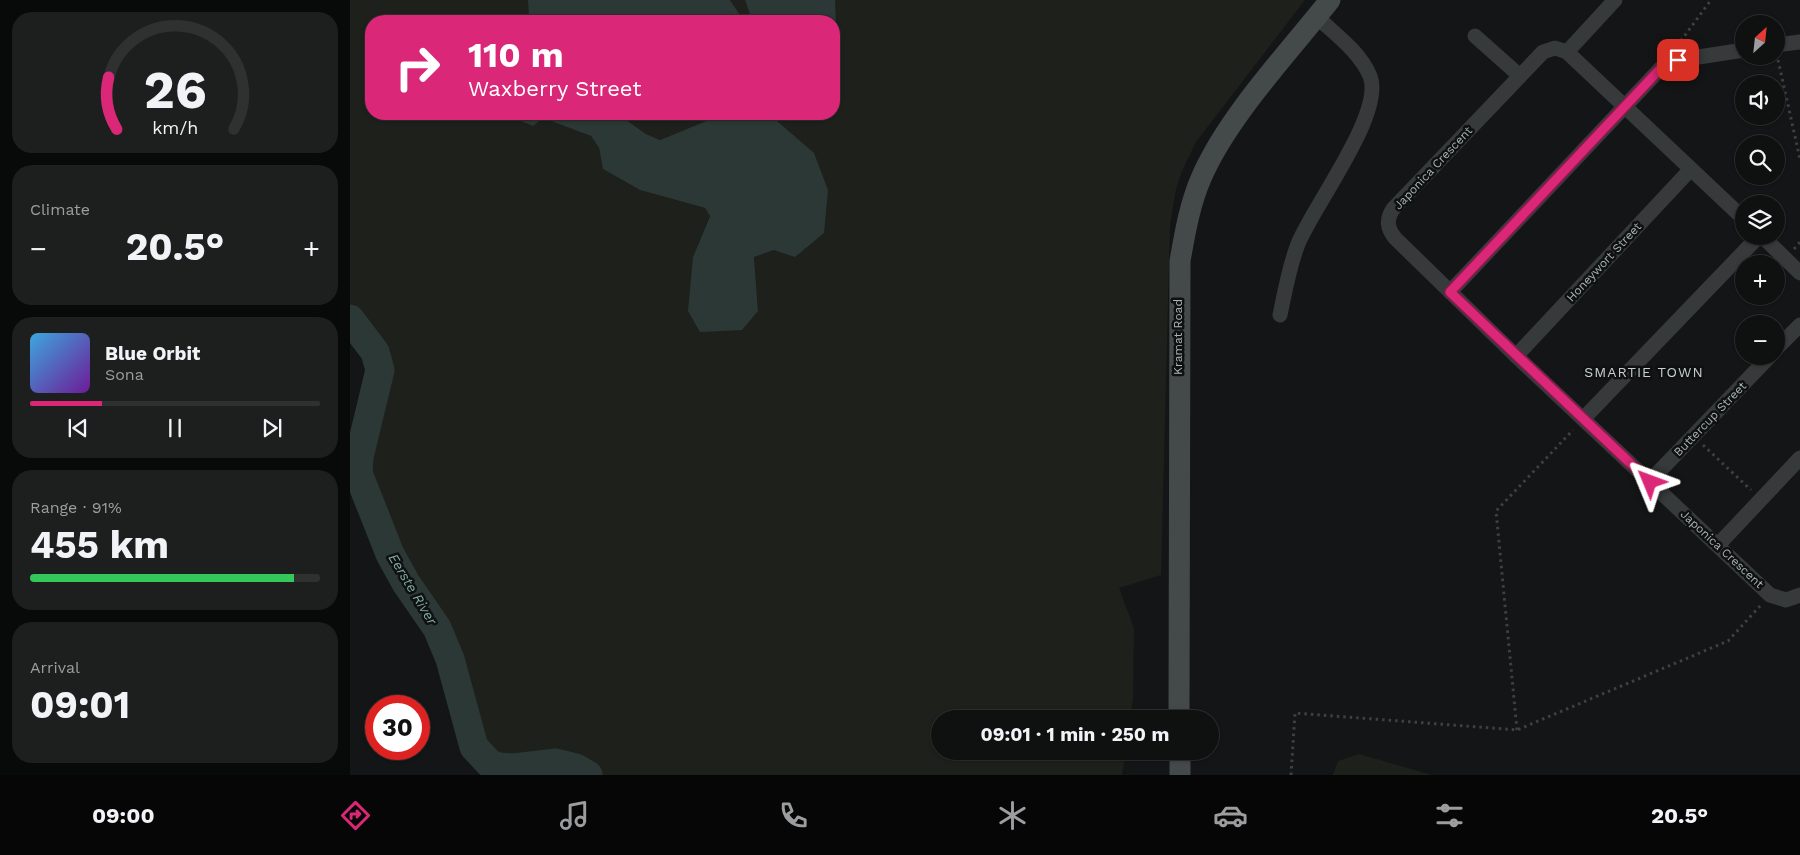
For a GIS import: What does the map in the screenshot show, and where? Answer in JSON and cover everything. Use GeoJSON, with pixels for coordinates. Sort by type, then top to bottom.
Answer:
{"type":"FeatureCollection","features":[{"type":"Feature","properties":{"kind":"street","name":"Kramat Road"},"geometry":{"type":"LineString","coordinates":[[1179,710],[1180,261],[1191,207],[1202,176],[1219,144],[1236,119],[1330,0]]}},
{"type":"Feature","properties":{"kind":"street"},"geometry":{"type":"LineString","coordinates":[[1614,0],[1567,52],[1735,211]]}},
{"type":"Feature","properties":{"kind":"street"},"geometry":{"type":"LineString","coordinates":[[1280,314],[1298,244],[1357,137],[1373,95],[1370,77],[1358,56],[1317,17]]}},
{"type":"Feature","properties":{"kind":"street"},"geometry":{"type":"LineString","coordinates":[[1475,36],[1520,76]]}},
{"type":"Feature","properties":{"kind":"street","name":"Japonica Crescent"},"geometry":{"type":"LineString","coordinates":[[1567,52],[1558,48],[1549,49],[1520,76],[1393,209],[1388,224],[1395,238],[1450,292],[1770,595],[1786,600],[1800,595]]}},
{"type":"Feature","properties":{"kind":"street"},"geometry":{"type":"LineString","coordinates":[[1450,292],[1624,106],[1667,64],[1735,52]]}},
{"type":"Feature","properties":{"kind":"street","name":"Honeywort Street"},"geometry":{"type":"LineString","coordinates":[[1516,356],[1691,169]]}},
{"type":"Feature","properties":{"kind":"street"},"geometry":{"type":"LineString","coordinates":[[1584,418],[1751,245]]}},
{"type":"Feature","properties":{"kind":"street"},"geometry":{"type":"LineString","coordinates":[[1770,245],[1800,273]]}},
{"type":"Feature","properties":{"kind":"street"},"geometry":{"type":"LineString","coordinates":[[1785,341],[1800,325]]}},
{"type":"Feature","properties":{"kind":"street","name":"Buttercup Street"},"geometry":{"type":"LineString","coordinates":[[1650,482],[1761,365]]}},
{"type":"Feature","properties":{"kind":"street"},"geometry":{"type":"LineString","coordinates":[[1718,545],[1800,458]]}},
{"type":"Feature","properties":{"kind":"street"},"geometry":{"type":"LineString","coordinates":[[1180,760],[1180,775]]}},
{"type":"Feature","properties":{"kind":"path"},"geometry":{"type":"LineString","coordinates":[[1667,64],[1686,32],[1710,0]]}},
{"type":"Feature","properties":{"kind":"path"},"geometry":{"type":"LineString","coordinates":[[1785,46],[1800,159]]}},
{"type":"Feature","properties":{"kind":"path"},"geometry":{"type":"LineString","coordinates":[[1517,730],[1496,511],[1584,418]]}},
{"type":"Feature","properties":{"kind":"path"},"geometry":{"type":"LineString","coordinates":[[1693,436],[1761,500]]}},
{"type":"Feature","properties":{"kind":"path"},"geometry":{"type":"LineString","coordinates":[[1290,775],[1295,713],[1517,730],[1728,641],[1770,595]]}},
{"type":"Feature","properties":{"kind":"shaded area"},"geometry":{"type":"Polygon","coordinates":[[[350,0],[528,0],[529,15],[365,15],[365,120],[548,120],[591,136],[599,148],[603,169],[640,190],[705,208],[710,215],[693,257],[758,311],[754,257],[774,250],[723,120],[840,120],[840,15],[835,15],[835,0],[1305,0],[1196,142],[1182,171],[1176,189],[1170,225],[1161,575],[1119,588],[1134,628],[1131,710],[931,710],[931,760],[1124,760],[1122,775],[588,775],[576,768],[556,763],[514,768],[498,767],[489,763],[474,747],[450,659],[437,628],[406,583],[390,554],[358,473],[359,457],[380,370],[375,352],[350,319],[350,0]]]}},
{"type":"Feature","properties":{"kind":"shaded area"},"geometry":{"type":"Polygon","coordinates":[[[528,0],[730,0],[740,15],[529,15],[528,0]]]}},
{"type":"Feature","properties":{"kind":"shaded area"},"geometry":{"type":"Polygon","coordinates":[[[730,0],[745,0],[751,15],[740,15],[730,0]]]}},
{"type":"Feature","properties":{"kind":"shaded area"},"geometry":{"type":"Polygon","coordinates":[[[745,0],[835,0],[836,15],[750,15],[745,0]]]}},
{"type":"Feature","properties":{"kind":"shaded area"},"geometry":{"type":"Polygon","coordinates":[[[521,120],[540,120],[533,126],[521,120]]]}},
{"type":"Feature","properties":{"kind":"shaded area"},"geometry":{"type":"Polygon","coordinates":[[[548,120],[626,120],[646,134],[660,140],[709,120],[777,121],[814,153],[828,190],[824,233],[795,257],[774,250],[754,257],[758,311],[742,330],[700,332],[688,311],[693,257],[710,216],[705,208],[640,190],[603,169],[599,148],[591,136],[548,120]]]}},
{"type":"Feature","properties":{"kind":"shaded area"},"geometry":{"type":"Polygon","coordinates":[[[626,120],[709,120],[660,140],[646,134],[626,120]]]}},
{"type":"Feature","properties":{"kind":"shaded area"},"geometry":{"type":"Polygon","coordinates":[[[1359,754],[1432,775],[1333,775],[1338,761],[1359,754]]]}},
{"type":"Feature","properties":{"kind":"waterway","name":"Eerste River"},"geometry":{"type":"LineString","coordinates":[[350,319],[375,352],[380,370],[359,457],[358,473],[390,554],[406,583],[437,628],[450,659],[474,747],[489,763],[498,767],[514,768],[556,763],[576,768],[588,775]]}},
{"type":"Feature","properties":{"kind":"district","name":"SMARTIE TOWN"},"geometry":{"type":"Point","coordinates":[1644,372]}},
{"type":"Feature","properties":{"kind":"route"},"geometry":{"type":"LineString","coordinates":[[1650,482],[1450,292],[1661,68],[1672,61],[1678,60]]}}]}
